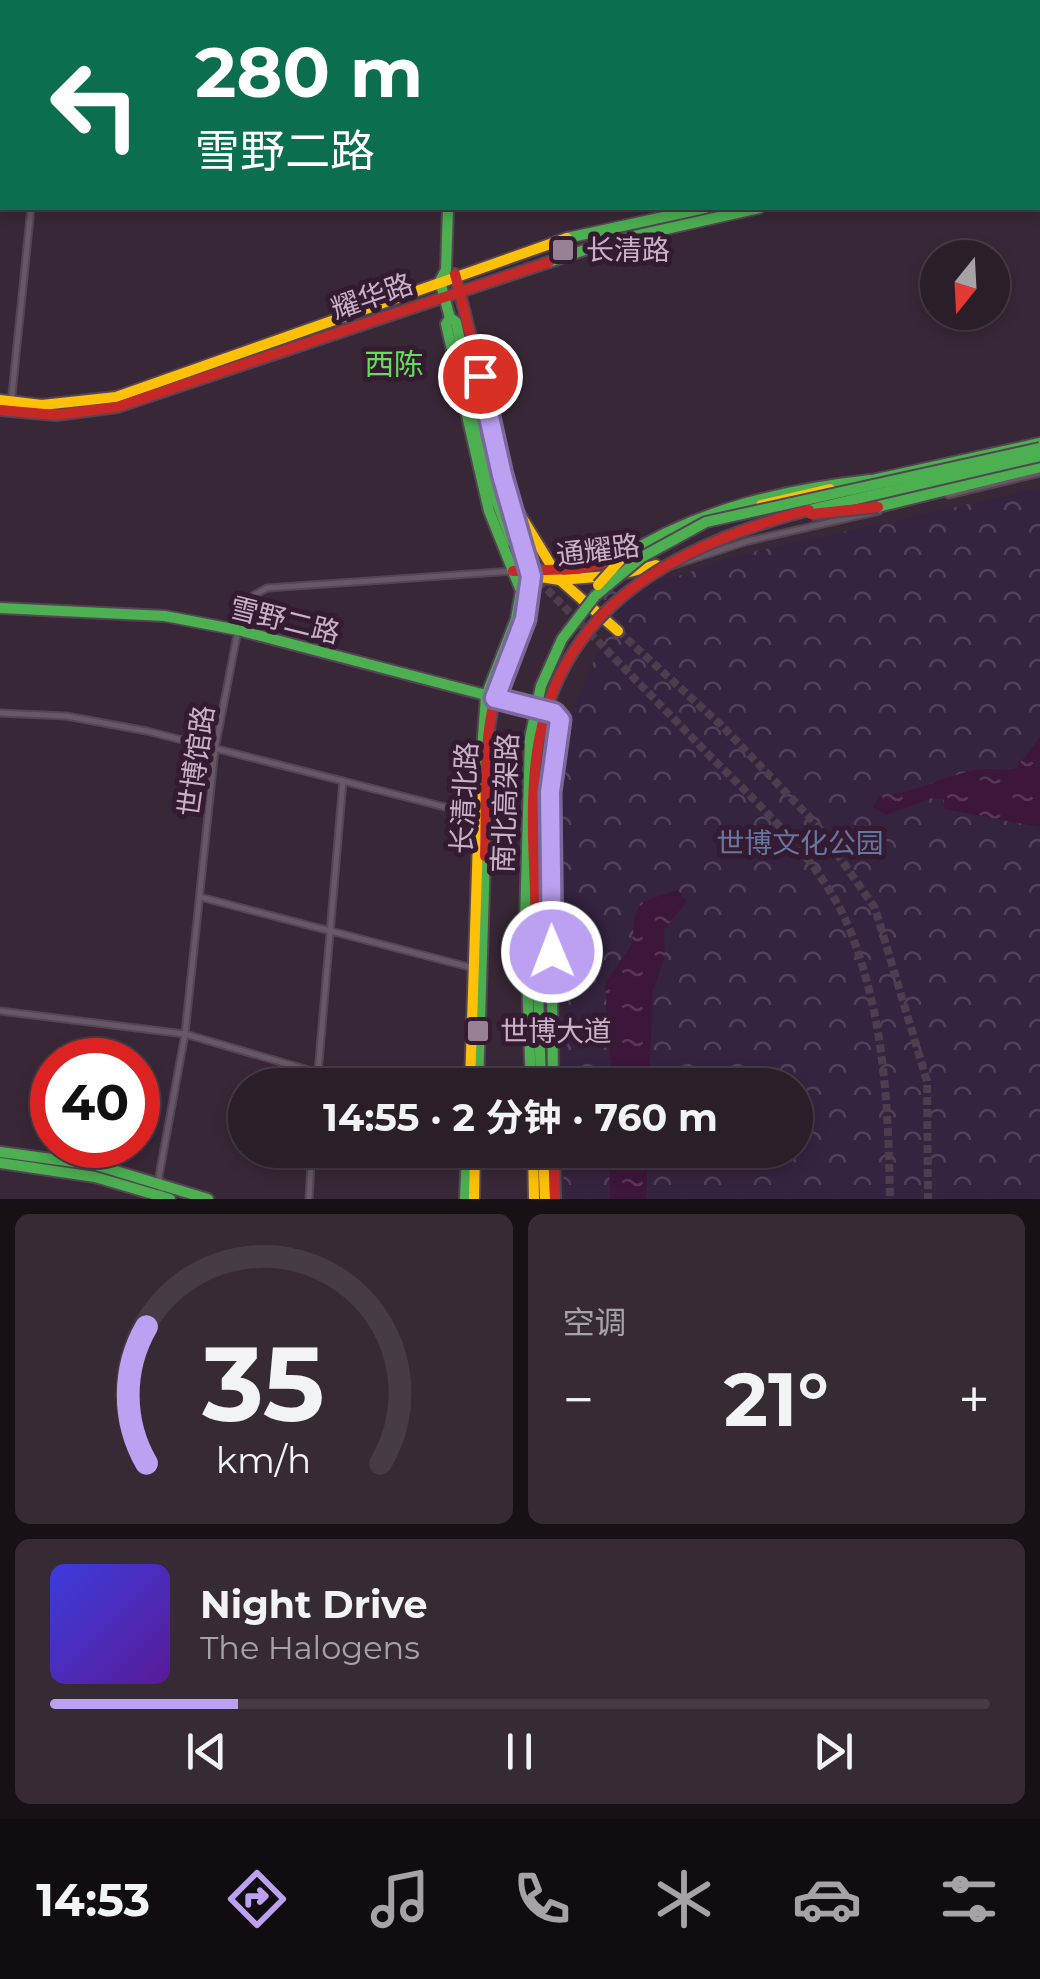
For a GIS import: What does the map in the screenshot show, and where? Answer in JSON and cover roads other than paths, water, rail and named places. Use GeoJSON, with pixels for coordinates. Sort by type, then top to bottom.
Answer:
{"type":"FeatureCollection","features":[{"type":"Feature","properties":{"kind":"main road"},"geometry":{"type":"LineString","coordinates":[[448,210],[452,272],[461,289]]}},
{"type":"Feature","properties":{"kind":"main road","name":"耀华路"},"geometry":{"type":"LineString","coordinates":[[6,406],[116,397],[440,281],[452,272],[568,238],[695,210]]}},
{"type":"Feature","properties":{"kind":"main road","name":"耀华路"},"geometry":{"type":"LineString","coordinates":[[6,406],[56,415],[118,407],[608,242],[750,210]]}},
{"type":"Feature","properties":{"kind":"main road"},"geometry":{"type":"LineString","coordinates":[[440,281],[444,295]]}},
{"type":"Feature","properties":{"kind":"main road","name":"长清北路"},"geometry":{"type":"LineString","coordinates":[[461,289],[531,572],[525,619],[490,697]]}},
{"type":"Feature","properties":{"kind":"main road","name":"长清北路"},"geometry":{"type":"LineString","coordinates":[[444,295],[450,318],[446,324],[488,511],[520,591],[516,619],[490,697],[480,815],[478,1068]]}},
{"type":"Feature","properties":{"kind":"main road"},"geometry":{"type":"LineString","coordinates":[[450,318],[456,322],[493,492],[512,542]]}},
{"type":"Feature","properties":{"kind":"main road","name":"通耀路"},"geometry":{"type":"LineString","coordinates":[[557,576],[631,558],[752,508],[1040,445]]}},
{"type":"Feature","properties":{"kind":"main road","name":"南北高架路"},"geometry":{"type":"LineString","coordinates":[[530,1068],[526,743],[550,663],[583,607],[620,571],[667,540],[706,522],[1040,445]]}},
{"type":"Feature","properties":{"kind":"main road"},"geometry":{"type":"LineString","coordinates":[[785,516],[878,507],[1040,465]]}},
{"type":"Feature","properties":{"kind":"main road","name":"通耀路"},"geometry":{"type":"LineString","coordinates":[[514,571],[595,578],[634,572],[754,527],[1040,465]]}},
{"type":"Feature","properties":{"kind":"main road","name":"南北高架路"},"geometry":{"type":"LineString","coordinates":[[541,1068],[536,764],[543,720],[558,680],[591,624],[639,579],[707,540],[785,516],[1040,465]]}},
{"type":"Feature","properties":{"kind":"main road"},"geometry":{"type":"LineString","coordinates":[[583,607],[608,570],[660,532],[702,514],[808,488],[870,480]]}},
{"type":"Feature","properties":{"kind":"main road"},"geometry":{"type":"LineString","coordinates":[[509,495],[557,576],[583,607],[618,631]]}},
{"type":"Feature","properties":{"kind":"main road"},"geometry":{"type":"LineString","coordinates":[[583,607],[582,590],[595,578]]}},
{"type":"Feature","properties":{"kind":"main road","name":"雪野二路"},"geometry":{"type":"LineString","coordinates":[[0,608],[164,616],[238,630],[554,713],[560,720],[552,773],[550,835]]}},
{"type":"Feature","properties":{"kind":"main road"},"geometry":{"type":"LineString","coordinates":[[550,835],[553,1068]]}},
{"type":"Feature","properties":{"kind":"main road","name":"长清北路"},"geometry":{"type":"LineString","coordinates":[[471,1068],[478,969]]}},
{"type":"Feature","properties":{"kind":"main road"},"geometry":{"type":"LineString","coordinates":[[0,1152],[96,1166],[164,1193]]}},
{"type":"Feature","properties":{"kind":"main road"},"geometry":{"type":"LineString","coordinates":[[0,1163],[208,1199]]}},
{"type":"Feature","properties":{"kind":"main road"},"geometry":{"type":"LineString","coordinates":[[466,1199],[467,1168]]}},
{"type":"Feature","properties":{"kind":"main road"},"geometry":{"type":"LineString","coordinates":[[474,1199],[475,1168]]}},
{"type":"Feature","properties":{"kind":"main road"},"geometry":{"type":"LineString","coordinates":[[533,1168],[534,1199]]}},
{"type":"Feature","properties":{"kind":"main road"},"geometry":{"type":"LineString","coordinates":[[544,1168],[545,1199]]}},
{"type":"Feature","properties":{"kind":"main road"},"geometry":{"type":"LineString","coordinates":[[554,1168],[555,1199]]}},
{"type":"Feature","properties":{"kind":"street"},"geometry":{"type":"LineString","coordinates":[[6,406],[30,210]]}},
{"type":"Feature","properties":{"kind":"street","name":"世博馆路"},"geometry":{"type":"LineString","coordinates":[[164,1193],[216,749],[238,630],[254,595],[267,588],[514,571]]}},
{"type":"Feature","properties":{"kind":"street"},"geometry":{"type":"LineString","coordinates":[[0,712],[86,719],[550,835]]}},
{"type":"Feature","properties":{"kind":"street"},"geometry":{"type":"LineString","coordinates":[[318,1068],[343,781]]}},
{"type":"Feature","properties":{"kind":"street"},"geometry":{"type":"LineString","coordinates":[[200,896],[478,969]]}},
{"type":"Feature","properties":{"kind":"street"},"geometry":{"type":"LineString","coordinates":[[0,1011],[185,1034],[301,1068]]}},
{"type":"Feature","properties":{"kind":"street"},"geometry":{"type":"LineString","coordinates":[[308,1199],[311,1168]]}},
{"type":"Feature","properties":{"kind":"water"},"geometry":{"type":"Polygon","coordinates":[[[1040,737],[1040,827],[944,809],[944,800],[931,798],[886,815],[873,807],[879,796],[981,769],[1016,768],[1040,737]]]}},
{"type":"Feature","properties":{"kind":"water"},"geometry":{"type":"Polygon","coordinates":[[[678,890],[687,901],[664,930],[665,956],[653,990],[648,1068],[611,1068],[605,983],[632,944],[635,915],[641,902],[678,890]]]}},
{"type":"Feature","properties":{"kind":"water"},"geometry":{"type":"Polygon","coordinates":[[[609,1168],[647,1168],[646,1199],[610,1199],[609,1168]]]}},
{"type":"Feature","properties":{"kind":"tunnel"},"geometry":{"type":"LineString","coordinates":[[512,542],[526,568],[787,835],[838,905],[862,964],[878,1030],[886,1096],[890,1199]]}},
{"type":"Feature","properties":{"kind":"tunnel"},"geometry":{"type":"LineString","coordinates":[[618,631],[721,725],[817,825],[875,908],[927,1081],[928,1199]]}},
{"type":"Feature","properties":{"kind":"place","name":"长清路"},"geometry":{"type":"Point","coordinates":[563,250]}},
{"type":"Feature","properties":{"kind":"place","name":"世博大道"},"geometry":{"type":"Point","coordinates":[478,1031]}},
{"type":"Feature","properties":{"kind":"district","name":"西陈"},"geometry":{"type":"Point","coordinates":[394,364]}},
{"type":"Feature","properties":{"kind":"park label","name":"世博文化公园"},"geometry":{"type":"Point","coordinates":[800,843]}}]}
